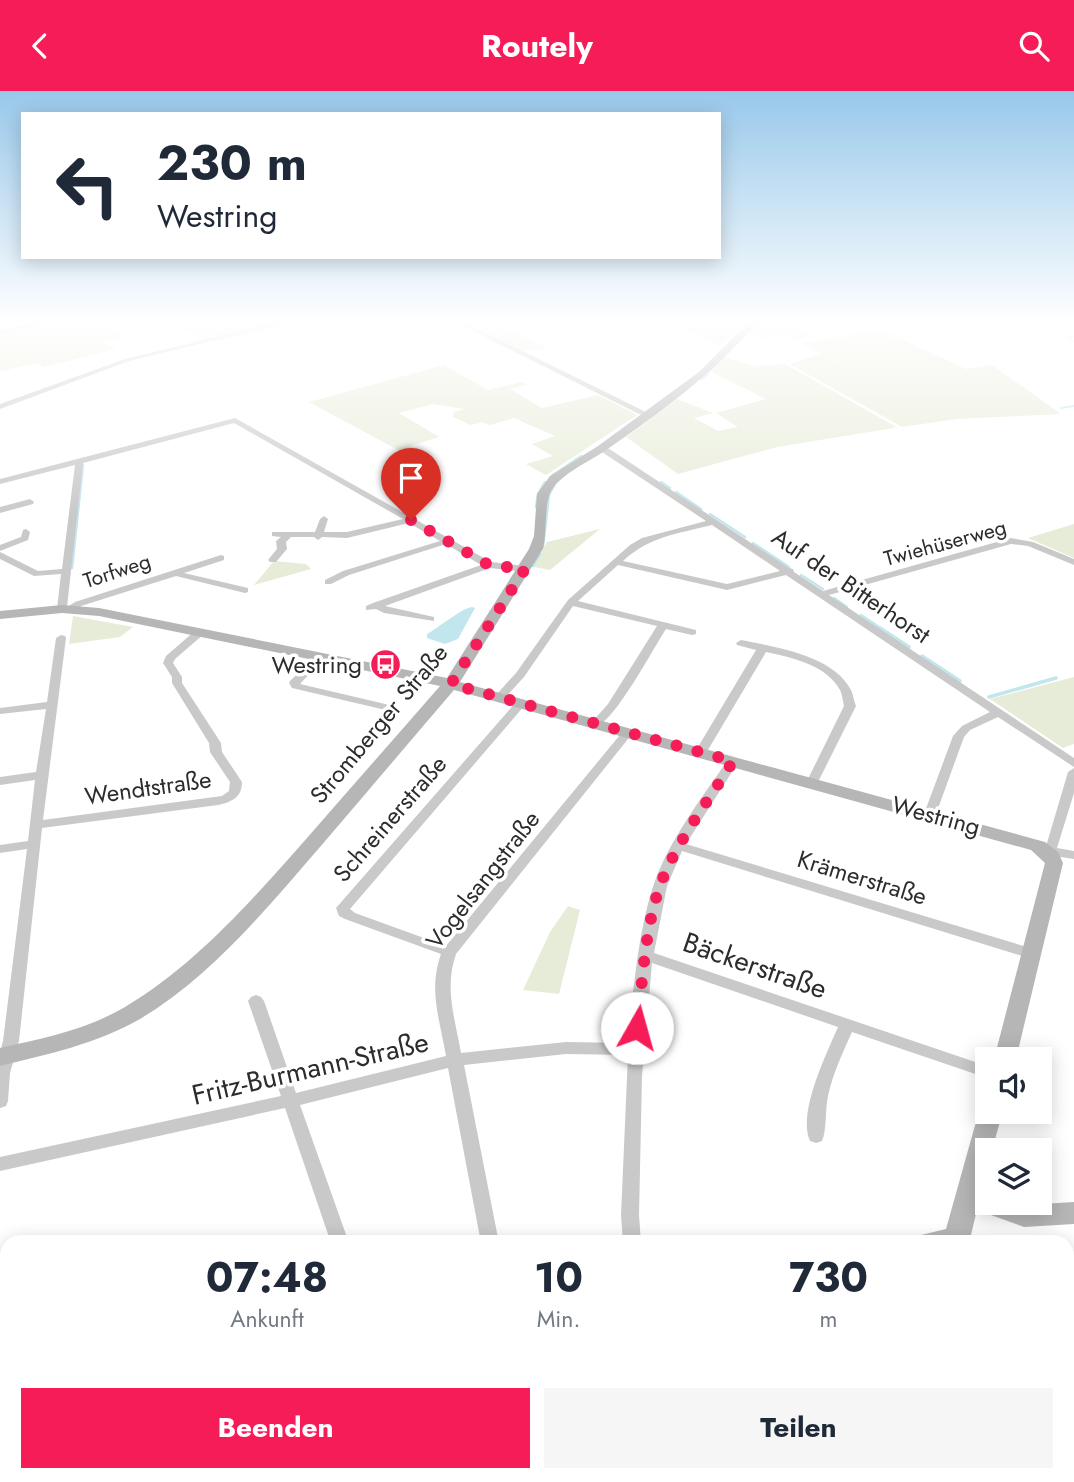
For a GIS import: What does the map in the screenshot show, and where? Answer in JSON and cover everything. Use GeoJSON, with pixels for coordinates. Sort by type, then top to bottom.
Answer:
{"type":"FeatureCollection","features":[{"type":"Feature","properties":{"kind":"main road","name":"Stromberger Straße"},"geometry":{"type":"LineString","coordinates":[[3,1056],[77,1039],[105,1027],[153,999],[194,968],[271,891],[451,684],[525,569],[540,536],[543,494],[548,486],[564,471],[602,448],[685,388]]}},
{"type":"Feature","properties":{"kind":"main road","name":"Westring"},"geometry":{"type":"LineString","coordinates":[[0,615],[67,609],[99,612],[451,684],[1028,841],[1046,851]]}},
{"type":"Feature","properties":{"kind":"main road"},"geometry":{"type":"LineString","coordinates":[[1008,1047],[1054,863],[1046,851]]}},
{"type":"Feature","properties":{"kind":"main road"},"geometry":{"type":"LineString","coordinates":[[957,1235],[988,1124]]}},
{"type":"Feature","properties":{"kind":"main road"},"geometry":{"type":"LineString","coordinates":[[969,1196],[1024,1216],[1074,1213]]}},
{"type":"Feature","properties":{"kind":"street"},"geometry":{"type":"LineString","coordinates":[[0,407],[51,388]]}},
{"type":"Feature","properties":{"kind":"street"},"geometry":{"type":"LineString","coordinates":[[593,388],[648,415]]}},
{"type":"Feature","properties":{"kind":"street"},"geometry":{"type":"LineString","coordinates":[[0,482],[235,420],[489,565],[525,569]]}},
{"type":"Feature","properties":{"kind":"street","name":"Auf der Bitterhorst"},"geometry":{"type":"LineString","coordinates":[[602,448],[1074,763]]}},
{"type":"Feature","properties":{"kind":"street"},"geometry":{"type":"LineString","coordinates":[[67,609],[66,572],[79,461]]}},
{"type":"Feature","properties":{"kind":"street"},"geometry":{"type":"LineString","coordinates":[[0,510],[30,504]]}},
{"type":"Feature","properties":{"kind":"street"},"geometry":{"type":"LineString","coordinates":[[318,537],[324,519]]}},
{"type":"Feature","properties":{"kind":"street"},"geometry":{"type":"LineString","coordinates":[[275,534],[318,537],[367,533],[411,520]]}},
{"type":"Feature","properties":{"kind":"street"},"geometry":{"type":"LineString","coordinates":[[500,697],[520,675],[571,602],[616,562],[645,540],[715,522]]}},
{"type":"Feature","properties":{"kind":"street"},"geometry":{"type":"LineString","coordinates":[[0,548],[26,538],[26,532]]}},
{"type":"Feature","properties":{"kind":"street"},"geometry":{"type":"LineString","coordinates":[[273,560],[282,549],[281,541],[287,536]]}},
{"type":"Feature","properties":{"kind":"street"},"geometry":{"type":"LineString","coordinates":[[328,582],[346,573],[448,541]]}},
{"type":"Feature","properties":{"kind":"street","name":"Twiehüserweg"},"geometry":{"type":"LineString","coordinates":[[823,594],[1011,541],[1030,544],[1074,562]]}},
{"type":"Feature","properties":{"kind":"street"},"geometry":{"type":"LineString","coordinates":[[0,555],[37,574],[66,572]]}},
{"type":"Feature","properties":{"kind":"street","name":"Torfweg"},"geometry":{"type":"LineString","coordinates":[[67,609],[220,558]]}},
{"type":"Feature","properties":{"kind":"street"},"geometry":{"type":"LineString","coordinates":[[616,562],[727,587],[790,571]]}},
{"type":"Feature","properties":{"kind":"street"},"geometry":{"type":"LineString","coordinates":[[429,619],[374,607],[489,565]]}},
{"type":"Feature","properties":{"kind":"street","name":"Torfweg"},"geometry":{"type":"LineString","coordinates":[[177,572],[245,590]]}},
{"type":"Feature","properties":{"kind":"street"},"geometry":{"type":"LineString","coordinates":[[571,602],[692,632]]}},
{"type":"Feature","properties":{"kind":"street"},"geometry":{"type":"LineString","coordinates":[[597,723],[612,706],[663,625]]}},
{"type":"Feature","properties":{"kind":"street","name":"Wendtstraße"},"geometry":{"type":"LineString","coordinates":[[37,825],[213,802],[233,795],[236,782],[216,752],[215,743],[177,683],[177,677],[168,663],[170,658],[200,632]]}},
{"type":"Feature","properties":{"kind":"street"},"geometry":{"type":"LineString","coordinates":[[0,1101],[3,1056],[11,1041],[61,638]]}},
{"type":"Feature","properties":{"kind":"street"},"geometry":{"type":"LineString","coordinates":[[741,643],[803,658],[842,683],[849,694],[850,706],[812,783]]}},
{"type":"Feature","properties":{"kind":"street"},"geometry":{"type":"LineString","coordinates":[[701,752],[762,649]]}},
{"type":"Feature","properties":{"kind":"street"},"geometry":{"type":"LineString","coordinates":[[320,657],[294,683],[296,686],[394,709]]}},
{"type":"Feature","properties":{"kind":"street","name":"Schreinerstraße"},"geometry":{"type":"LineString","coordinates":[[449,953],[350,916],[344,913],[343,908],[521,703]]}},
{"type":"Feature","properties":{"kind":"street"},"geometry":{"type":"LineString","coordinates":[[0,711],[52,705]]}},
{"type":"Feature","properties":{"kind":"street"},"geometry":{"type":"LineString","coordinates":[[930,814],[959,736],[966,728],[1000,712]]}},
{"type":"Feature","properties":{"kind":"street","name":"Vogelsangstraße"},"geometry":{"type":"LineString","coordinates":[[488,1235],[441,990],[442,972],[449,953],[628,732]]}},
{"type":"Feature","properties":{"kind":"street"},"geometry":{"type":"LineString","coordinates":[[632,1235],[635,1049],[656,901],[666,872],[680,846],[733,761]]}},
{"type":"Feature","properties":{"kind":"street"},"geometry":{"type":"LineString","coordinates":[[1046,851],[1054,845],[1074,772]]}},
{"type":"Feature","properties":{"kind":"street"},"geometry":{"type":"LineString","coordinates":[[0,781],[42,775]]}},
{"type":"Feature","properties":{"kind":"street"},"geometry":{"type":"LineString","coordinates":[[0,849],[34,844]]}},
{"type":"Feature","properties":{"kind":"street","name":"Krämerstraße"},"geometry":{"type":"LineString","coordinates":[[680,846],[1032,954]]}},
{"type":"Feature","properties":{"kind":"street"},"geometry":{"type":"LineString","coordinates":[[1046,851],[1074,855]]}},
{"type":"Feature","properties":{"kind":"street","name":"Bäckerstraße"},"geometry":{"type":"LineString","coordinates":[[646,957],[975,1068]]}},
{"type":"Feature","properties":{"kind":"street"},"geometry":{"type":"LineString","coordinates":[[256,1001],[337,1235]]}},
{"type":"Feature","properties":{"kind":"street","name":"Bäckerstraße"},"geometry":{"type":"LineString","coordinates":[[816,1136],[814,1115],[817,1097],[847,1025]]}},
{"type":"Feature","properties":{"kind":"street","name":"Fritz-Burmann-Straße"},"geometry":{"type":"LineString","coordinates":[[0,1164],[289,1101],[454,1060],[566,1048],[635,1049]]}},
{"type":"Feature","properties":{"kind":"green space"},"geometry":{"type":"Polygon","coordinates":[[[360,388],[515,388],[510,389],[542,408],[598,395],[622,407],[619,409],[624,408],[637,415],[546,475],[526,464],[553,456],[532,444],[555,436],[514,418],[490,425],[482,422],[471,425],[453,417],[454,412],[464,409],[433,404],[399,413],[439,437],[410,446],[437,462],[426,465],[309,402],[360,388]]]}},
{"type":"Feature","properties":{"kind":"green space"},"geometry":{"type":"Polygon","coordinates":[[[744,388],[827,388],[895,426],[777,447],[678,474],[626,437],[677,399],[713,413],[694,418],[718,431],[738,427],[716,413],[766,399],[744,388]]]}},
{"type":"Feature","properties":{"kind":"green space"},"geometry":{"type":"Polygon","coordinates":[[[833,388],[1024,388],[1061,414],[957,419],[902,427],[833,388]]]}},
{"type":"Feature","properties":{"kind":"green space"},"geometry":{"type":"Polygon","coordinates":[[[1074,524],[1074,558],[1028,538],[1074,524]]]}},
{"type":"Feature","properties":{"kind":"green space"},"geometry":{"type":"Polygon","coordinates":[[[600,529],[550,570],[534,567],[547,542],[600,529]]]}},
{"type":"Feature","properties":{"kind":"green space"},"geometry":{"type":"Polygon","coordinates":[[[274,561],[306,564],[311,569],[254,585],[274,561]]]}},
{"type":"Feature","properties":{"kind":"green space"},"geometry":{"type":"Polygon","coordinates":[[[73,616],[133,627],[120,637],[69,644],[73,616]]]}},
{"type":"Feature","properties":{"kind":"green space"},"geometry":{"type":"Polygon","coordinates":[[[1074,677],[1074,744],[1063,748],[990,699],[1074,677]]]}},
{"type":"Feature","properties":{"kind":"green space"},"geometry":{"type":"Polygon","coordinates":[[[568,906],[580,910],[559,994],[523,990],[550,932],[568,906]]]}},
{"type":"Feature","properties":{"kind":"water"},"geometry":{"type":"Polygon","coordinates":[[[475,608],[458,639],[445,644],[427,638],[427,634],[456,614],[475,608]]]}},
{"type":"Feature","properties":{"kind":"waterway"},"geometry":{"type":"LineString","coordinates":[[1061,408],[1074,406]]}},
{"type":"Feature","properties":{"kind":"waterway"},"geometry":{"type":"LineString","coordinates":[[553,475],[581,456]]}},
{"type":"Feature","properties":{"kind":"waterway"},"geometry":{"type":"LineString","coordinates":[[72,568],[83,465]]}},
{"type":"Feature","properties":{"kind":"waterway"},"geometry":{"type":"LineString","coordinates":[[536,507],[538,494],[545,482]]}},
{"type":"Feature","properties":{"kind":"waterway"},"geometry":{"type":"LineString","coordinates":[[661,482],[670,488]]}},
{"type":"Feature","properties":{"kind":"waterway"},"geometry":{"type":"LineString","coordinates":[[543,547],[549,495],[554,486]]}},
{"type":"Feature","properties":{"kind":"waterway"},"geometry":{"type":"LineString","coordinates":[[676,492],[701,509]]}},
{"type":"Feature","properties":{"kind":"waterway"},"geometry":{"type":"LineString","coordinates":[[710,514],[745,537]]}},
{"type":"Feature","properties":{"kind":"waterway"},"geometry":{"type":"LineString","coordinates":[[753,543],[789,567]]}},
{"type":"Feature","properties":{"kind":"waterway"},"geometry":{"type":"LineString","coordinates":[[533,566],[540,554]]}},
{"type":"Feature","properties":{"kind":"waterway"},"geometry":{"type":"LineString","coordinates":[[801,575],[823,589]]}},
{"type":"Feature","properties":{"kind":"waterway"},"geometry":{"type":"LineString","coordinates":[[834,598],[847,607]]}},
{"type":"Feature","properties":{"kind":"waterway"},"geometry":{"type":"LineString","coordinates":[[861,615],[882,629]]}},
{"type":"Feature","properties":{"kind":"waterway"},"geometry":{"type":"LineString","coordinates":[[880,628],[909,647]]}},
{"type":"Feature","properties":{"kind":"waterway"},"geometry":{"type":"LineString","coordinates":[[922,656],[960,681]]}},
{"type":"Feature","properties":{"kind":"waterway"},"geometry":{"type":"LineString","coordinates":[[989,697],[1056,678]]}},
{"type":"Feature","properties":{"kind":"place","name":"Westring"},"geometry":{"type":"Point","coordinates":[385,665]}},
{"type":"Feature","properties":{"kind":"route"},"geometry":{"type":"LineString","coordinates":[[411,520],[489,565],[525,569],[451,684],[733,761],[666,872],[656,901],[637,1028]]}}]}
